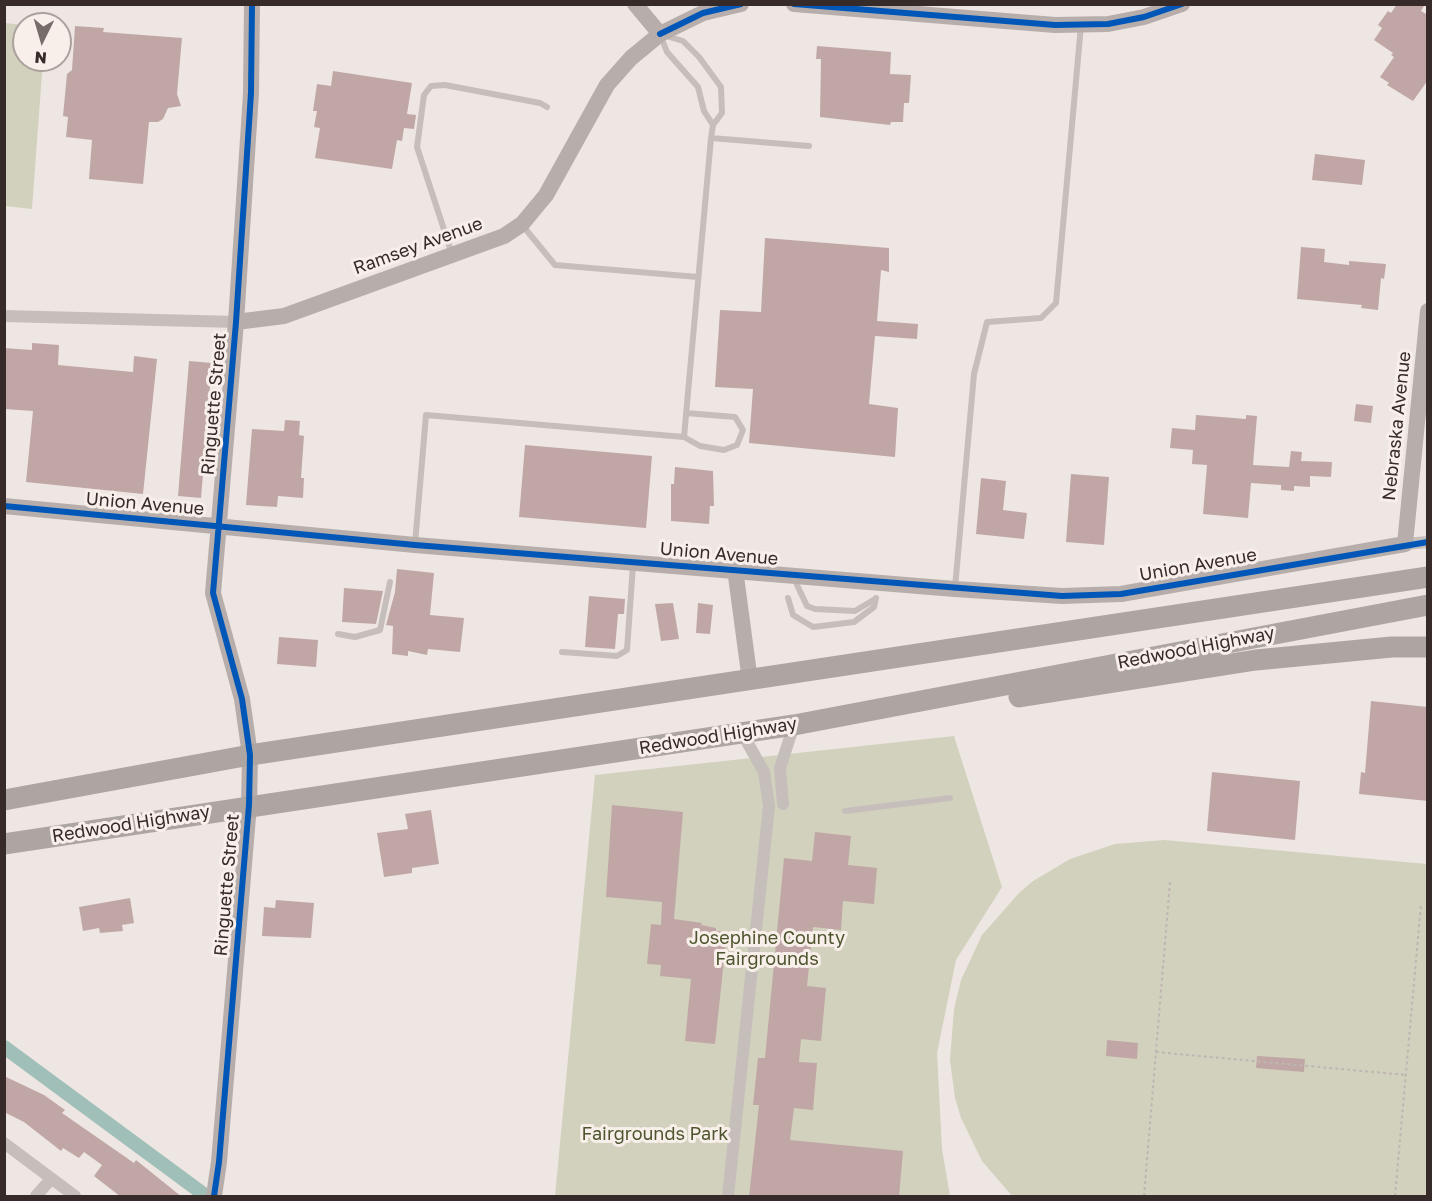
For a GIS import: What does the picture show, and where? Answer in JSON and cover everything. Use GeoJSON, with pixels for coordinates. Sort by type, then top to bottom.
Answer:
{"type":"FeatureCollection","features":[{"type":"Feature","properties":{"kind":"highway","name":"Redwood Highway"},"geometry":{"type":"LineString","coordinates":[[4,800],[250,755],[1428,577]]}},
{"type":"Feature","properties":{"kind":"highway","name":"Redwood Highway"},"geometry":{"type":"LineString","coordinates":[[4,844],[249,805],[794,725],[899,707],[1428,604]]}},
{"type":"Feature","properties":{"kind":"highway"},"geometry":{"type":"LineString","coordinates":[[899,707],[967,704],[1256,660],[1428,647]]}},
{"type":"Feature","properties":{"kind":"street","name":"Ringuette Street"},"geometry":{"type":"LineString","coordinates":[[214,1197],[249,805],[250,755],[242,699],[213,593],[236,322],[251,93],[249,65],[252,4]]}},
{"type":"Feature","properties":{"kind":"street"},"geometry":{"type":"LineString","coordinates":[[635,4],[660,34]]}},
{"type":"Feature","properties":{"kind":"street","name":"Ramsey Avenue"},"geometry":{"type":"LineString","coordinates":[[4,316],[236,322],[284,316],[504,236],[522,224],[546,195],[607,85],[631,58],[660,34],[703,13],[741,4]]}},
{"type":"Feature","properties":{"kind":"street"},"geometry":{"type":"LineString","coordinates":[[794,4],[1055,25],[1108,24],[1144,17],[1182,4]]}},
{"type":"Feature","properties":{"kind":"street","name":"Nebraska Avenue"},"geometry":{"type":"LineString","coordinates":[[1405,544],[1428,311]]}},
{"type":"Feature","properties":{"kind":"street","name":"Union Avenue"},"geometry":{"type":"LineString","coordinates":[[4,506],[415,545],[1062,597],[1121,594],[1405,544],[1428,542]]}},
{"type":"Feature","properties":{"kind":"street"},"geometry":{"type":"LineString","coordinates":[[735,570],[750,681]]}},
{"type":"Feature","properties":{"kind":"street"},"geometry":{"type":"LineString","coordinates":[[783,804],[780,768],[794,725]]}},
{"type":"Feature","properties":{"kind":"street"},"geometry":{"type":"LineString","coordinates":[[728,1197],[769,806],[764,772],[742,733]]}},
{"type":"Feature","properties":{"kind":"street"},"geometry":{"type":"LineString","coordinates":[[4,1143],[75,1197]]}},
{"type":"Feature","properties":{"kind":"street"},"geometry":{"type":"LineString","coordinates":[[36,1197],[51,1179]]}},
{"type":"Feature","properties":{"kind":"lane"},"geometry":{"type":"LineString","coordinates":[[955,589],[974,374],[987,322],[1041,318],[1056,303],[1081,25]]}},
{"type":"Feature","properties":{"kind":"lane"},"geometry":{"type":"LineString","coordinates":[[660,34],[667,52],[698,87],[704,111],[713,125]]}},
{"type":"Feature","properties":{"kind":"lane"},"geometry":{"type":"LineString","coordinates":[[660,34],[683,41],[699,57],[721,87],[722,113],[713,125],[711,138],[684,437]]}},
{"type":"Feature","properties":{"kind":"lane"},"geometry":{"type":"LineString","coordinates":[[452,254],[417,147],[424,95],[431,86],[445,85],[540,103],[547,107]]}},
{"type":"Feature","properties":{"kind":"lane"},"geometry":{"type":"LineString","coordinates":[[711,138],[809,146]]}},
{"type":"Feature","properties":{"kind":"lane"},"geometry":{"type":"LineString","coordinates":[[522,224],[555,265],[698,277]]}},
{"type":"Feature","properties":{"kind":"lane"},"geometry":{"type":"LineString","coordinates":[[415,545],[426,415],[684,437],[700,446],[724,450],[737,445],[743,430],[735,417],[686,413]]}},
{"type":"Feature","properties":{"kind":"lane"},"geometry":{"type":"LineString","coordinates":[[562,652],[617,656],[627,650],[634,562]]}},
{"type":"Feature","properties":{"kind":"lane"},"geometry":{"type":"LineString","coordinates":[[338,634],[355,637],[380,630],[390,582]]}},
{"type":"Feature","properties":{"kind":"lane"},"geometry":{"type":"LineString","coordinates":[[788,598],[793,615],[813,627],[854,622],[874,607],[876,598],[855,611],[815,609],[807,606],[797,585]]}},
{"type":"Feature","properties":{"kind":"lane"},"geometry":{"type":"LineString","coordinates":[[845,811],[950,798]]}},
{"type":"Feature","properties":{"kind":"path"},"geometry":{"type":"LineString","coordinates":[[1144,1197],[1170,882]]}},
{"type":"Feature","properties":{"kind":"path"},"geometry":{"type":"LineString","coordinates":[[1395,1197],[1421,903]]}},
{"type":"Feature","properties":{"kind":"path"},"geometry":{"type":"LineString","coordinates":[[1156,1052],[1406,1075]]}},
{"type":"Feature","properties":{"kind":"green space"},"geometry":{"type":"Polygon","coordinates":[[[5,23],[12,24],[12,72],[42,72],[32,209],[5,206],[5,23]]]}},
{"type":"Feature","properties":{"kind":"green space","name":"Josephine County Fairgrounds"},"geometry":{"type":"Polygon","coordinates":[[[954,736],[1002,887],[956,960],[937,1053],[942,1149],[950,1196],[555,1196],[595,775],[954,736]]]}},
{"type":"Feature","properties":{"kind":"green space"},"geometry":{"type":"Polygon","coordinates":[[[1164,840],[1427,864],[1427,1196],[1012,1196],[982,1161],[961,1118],[955,1098],[950,1060],[954,1009],[961,980],[982,935],[1019,893],[1033,881],[1070,859],[1115,844],[1164,840]]]}},
{"type":"Feature","properties":{"kind":"building"},"geometry":{"type":"Polygon","coordinates":[[[1397,4],[1425,4],[1421,11],[1428,15],[1428,80],[1413,101],[1387,85],[1389,83],[1380,77],[1394,57],[1391,55],[1393,53],[1374,40],[1382,28],[1378,25],[1388,11],[1391,13],[1397,4]]]}},
{"type":"Feature","properties":{"kind":"building"},"geometry":{"type":"Polygon","coordinates":[[[75,26],[104,28],[103,32],[182,38],[177,94],[181,106],[168,108],[163,119],[158,122],[149,122],[143,184],[89,179],[92,140],[66,137],[68,117],[63,116],[67,74],[72,70],[75,26]]]}},
{"type":"Feature","properties":{"kind":"building"},"geometry":{"type":"Polygon","coordinates":[[[817,46],[891,52],[890,74],[911,75],[909,103],[904,103],[903,122],[891,122],[890,125],[820,117],[821,59],[816,59],[817,46]]]}},
{"type":"Feature","properties":{"kind":"building"},"geometry":{"type":"Polygon","coordinates":[[[333,71],[412,83],[407,114],[416,115],[414,129],[404,128],[402,141],[397,140],[392,169],[315,158],[320,128],[314,127],[317,111],[313,111],[317,84],[331,86],[333,71]]]}},
{"type":"Feature","properties":{"kind":"building"},"geometry":{"type":"Polygon","coordinates":[[[1315,154],[1365,160],[1362,185],[1312,180],[1315,154]]]}},
{"type":"Feature","properties":{"kind":"building"},"geometry":{"type":"Polygon","coordinates":[[[765,238],[889,248],[889,272],[881,270],[877,321],[918,324],[917,339],[875,336],[869,404],[898,408],[895,457],[749,443],[753,389],[715,387],[720,310],[761,312],[765,238]]]}},
{"type":"Feature","properties":{"kind":"building"},"geometry":{"type":"Polygon","coordinates":[[[1301,247],[1325,249],[1324,262],[1349,265],[1349,261],[1386,264],[1384,279],[1381,278],[1378,310],[1361,308],[1362,305],[1297,299],[1301,247]]]}},
{"type":"Feature","properties":{"kind":"building"},"geometry":{"type":"Polygon","coordinates":[[[32,343],[59,345],[58,365],[133,372],[134,356],[157,359],[143,494],[26,482],[33,411],[4,409],[4,348],[32,350],[32,343]]]}},
{"type":"Feature","properties":{"kind":"building"},"geometry":{"type":"Polygon","coordinates":[[[189,361],[212,363],[201,498],[178,496],[189,361]]]}},
{"type":"Feature","properties":{"kind":"building"},"geometry":{"type":"Polygon","coordinates":[[[1356,404],[1373,406],[1371,423],[1354,421],[1356,404]]]}},
{"type":"Feature","properties":{"kind":"building"},"geometry":{"type":"Polygon","coordinates":[[[1196,415],[1246,419],[1246,415],[1257,416],[1253,465],[1289,467],[1291,451],[1302,452],[1301,461],[1332,462],[1331,477],[1310,476],[1310,487],[1294,486],[1294,491],[1281,490],[1281,485],[1251,483],[1248,518],[1203,514],[1207,465],[1192,464],[1193,450],[1170,448],[1172,428],[1195,430],[1196,415]]]}},
{"type":"Feature","properties":{"kind":"building"},"geometry":{"type":"Polygon","coordinates":[[[285,420],[300,421],[299,435],[304,436],[301,478],[304,478],[303,498],[278,496],[277,507],[246,505],[252,429],[284,431],[285,420]]]}},
{"type":"Feature","properties":{"kind":"building"},"geometry":{"type":"Polygon","coordinates":[[[525,445],[652,456],[646,528],[519,517],[525,445]]]}},
{"type":"Feature","properties":{"kind":"building"},"geometry":{"type":"Polygon","coordinates":[[[675,467],[713,471],[714,506],[710,506],[709,524],[671,521],[671,484],[674,484],[675,467]]]}},
{"type":"Feature","properties":{"kind":"building"},"geometry":{"type":"Polygon","coordinates":[[[1071,474],[1109,477],[1104,545],[1066,542],[1071,474]]]}},
{"type":"Feature","properties":{"kind":"building"},"geometry":{"type":"Polygon","coordinates":[[[981,478],[1006,481],[1003,510],[1027,513],[1024,539],[976,534],[981,478]]]}},
{"type":"Feature","properties":{"kind":"building"},"geometry":{"type":"Polygon","coordinates":[[[397,569],[434,573],[430,615],[464,618],[460,652],[428,649],[427,655],[408,651],[408,656],[392,654],[393,626],[386,625],[395,592],[397,569]]]}},
{"type":"Feature","properties":{"kind":"building"},"geometry":{"type":"Polygon","coordinates":[[[344,588],[383,591],[376,624],[342,622],[344,588]]]}},
{"type":"Feature","properties":{"kind":"building"},"geometry":{"type":"Polygon","coordinates":[[[589,596],[625,599],[624,614],[618,614],[615,649],[585,647],[589,596]]]}},
{"type":"Feature","properties":{"kind":"building"},"geometry":{"type":"Polygon","coordinates":[[[673,603],[679,639],[661,641],[655,604],[673,603]]]}},
{"type":"Feature","properties":{"kind":"building"},"geometry":{"type":"Polygon","coordinates":[[[698,603],[713,605],[710,634],[696,633],[698,603]]]}},
{"type":"Feature","properties":{"kind":"building"},"geometry":{"type":"Polygon","coordinates":[[[279,637],[318,640],[316,667],[277,664],[279,637]]]}},
{"type":"Feature","properties":{"kind":"building"},"geometry":{"type":"Polygon","coordinates":[[[1371,701],[1428,707],[1428,801],[1359,794],[1361,772],[1365,773],[1371,701]]]}},
{"type":"Feature","properties":{"kind":"building"},"geometry":{"type":"Polygon","coordinates":[[[1212,772],[1300,781],[1295,840],[1207,831],[1212,772]]]}},
{"type":"Feature","properties":{"kind":"building"},"geometry":{"type":"Polygon","coordinates":[[[612,805],[683,812],[674,919],[702,923],[701,925],[716,928],[716,931],[727,932],[715,1044],[685,1041],[691,979],[660,976],[661,965],[647,964],[651,924],[661,925],[662,902],[606,897],[612,805]]]}},
{"type":"Feature","properties":{"kind":"building"},"geometry":{"type":"Polygon","coordinates":[[[431,810],[439,864],[412,868],[412,873],[384,877],[377,833],[408,829],[405,814],[431,810]]]}},
{"type":"Feature","properties":{"kind":"building"},"geometry":{"type":"Polygon","coordinates":[[[815,832],[851,836],[848,865],[877,868],[874,904],[843,901],[841,930],[813,927],[807,986],[826,988],[821,1041],[801,1039],[799,1062],[817,1063],[813,1110],[794,1108],[790,1140],[903,1151],[899,1197],[749,1197],[759,1105],[753,1105],[758,1058],[765,1058],[784,858],[812,861],[815,832]]]}},
{"type":"Feature","properties":{"kind":"building"},"geometry":{"type":"Polygon","coordinates":[[[130,898],[134,923],[122,925],[123,931],[100,933],[99,928],[83,931],[79,907],[130,898]]]}},
{"type":"Feature","properties":{"kind":"building"},"geometry":{"type":"Polygon","coordinates":[[[276,900],[314,903],[311,938],[262,936],[264,907],[275,908],[276,900]]]}},
{"type":"Feature","properties":{"kind":"building"},"geometry":{"type":"Polygon","coordinates":[[[1107,1040],[1138,1043],[1137,1059],[1106,1056],[1107,1040]]]}},
{"type":"Feature","properties":{"kind":"building"},"geometry":{"type":"Polygon","coordinates":[[[1257,1056],[1305,1059],[1304,1072],[1256,1068],[1257,1056]]]}},
{"type":"Feature","properties":{"kind":"building"},"geometry":{"type":"Polygon","coordinates":[[[4,1076],[44,1095],[65,1110],[62,1113],[134,1163],[136,1160],[182,1197],[121,1197],[94,1176],[102,1165],[84,1152],[79,1158],[63,1148],[61,1151],[24,1122],[4,1112],[4,1076]]]}},
{"type":"Feature","properties":{"kind":"waterway"},"geometry":{"type":"LineString","coordinates":[[4,1047],[206,1196]]}},
{"type":"Feature","properties":{"kind":"cycle path"},"geometry":{"type":"LineString","coordinates":[[214,1196],[219,1162],[249,805],[250,755],[242,699],[213,593],[236,322],[251,93],[252,4]]}},
{"type":"Feature","properties":{"kind":"cycle path"},"geometry":{"type":"LineString","coordinates":[[660,34],[703,13],[741,4]]}},
{"type":"Feature","properties":{"kind":"cycle path"},"geometry":{"type":"LineString","coordinates":[[794,4],[1055,25],[1108,24],[1144,17],[1182,4]]}},
{"type":"Feature","properties":{"kind":"cycle path"},"geometry":{"type":"LineString","coordinates":[[4,506],[415,545],[1062,596],[1121,594],[1428,542]]}},
{"type":"Feature","properties":{"kind":"park label","name":"Fairgrounds Park"},"geometry":{"type":"Point","coordinates":[655,1134]}}]}
